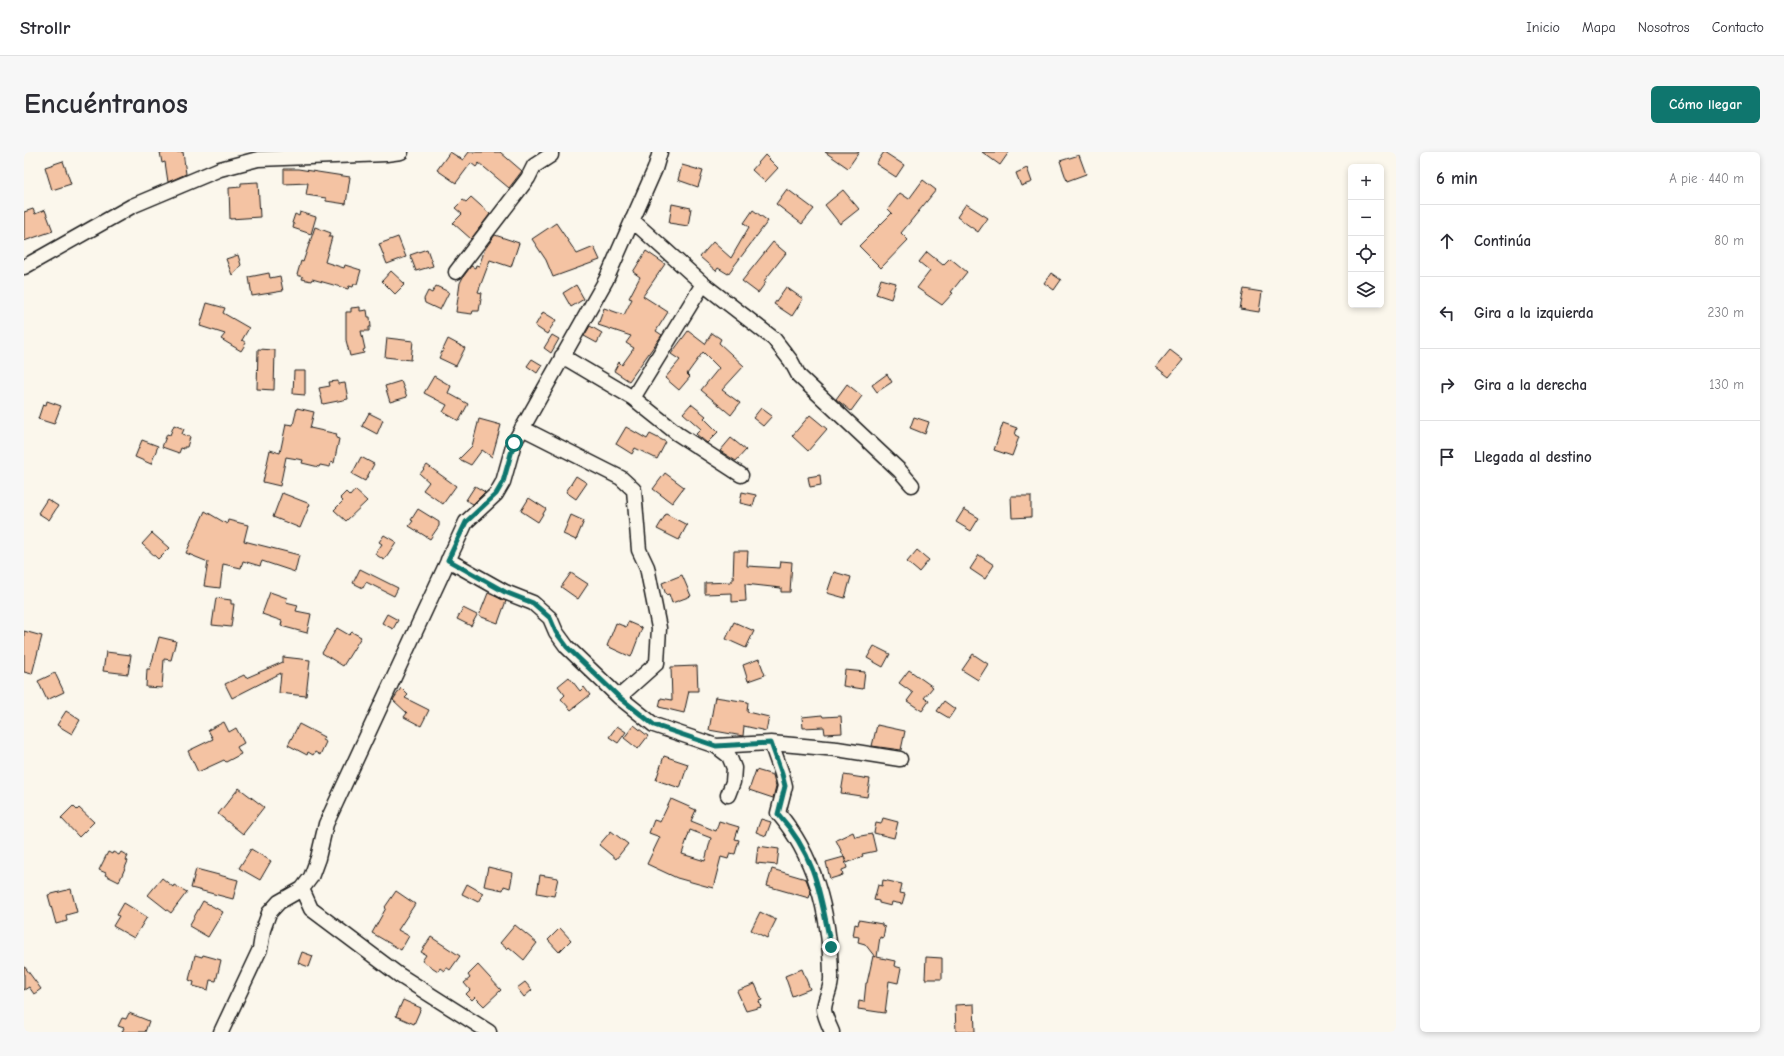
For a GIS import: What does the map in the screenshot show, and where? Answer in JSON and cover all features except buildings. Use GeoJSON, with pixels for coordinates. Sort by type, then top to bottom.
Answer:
{"type":"FeatureCollection","features":[{"type":"Feature","properties":{"kind":"street"},"geometry":{"type":"LineString","coordinates":[[24,267],[132,206],[220,169],[239,163],[258,159],[386,154],[401,152]]}},
{"type":"Feature","properties":{"kind":"street"},"geometry":{"type":"LineString","coordinates":[[456,272],[528,178],[534,166],[551,155],[551,152]]}},
{"type":"Feature","properties":{"kind":"street"},"geometry":{"type":"LineString","coordinates":[[221,1032],[260,949],[269,913],[278,902],[302,889],[311,877],[318,858],[326,824],[466,522],[496,494],[503,482],[514,443],[606,280],[655,169],[660,152]]}},
{"type":"Feature","properties":{"kind":"street"},"geometry":{"type":"LineString","coordinates":[[632,220],[704,284],[774,339],[792,362],[799,376],[900,470],[912,485]]}},
{"type":"Feature","properties":{"kind":"street"},"geometry":{"type":"LineString","coordinates":[[633,398],[704,284]]}},
{"type":"Feature","properties":{"kind":"street"},"geometry":{"type":"LineString","coordinates":[[562,356],[633,398],[678,434],[741,475]]}},
{"type":"Feature","properties":{"kind":"street"},"geometry":{"type":"LineString","coordinates":[[522,428],[621,478],[634,490],[639,550],[647,567],[660,628],[657,663],[619,697]]}},
{"type":"Feature","properties":{"kind":"street"},"geometry":{"type":"LineString","coordinates":[[448,560],[505,592],[533,603],[550,618],[556,632],[567,647],[619,697],[654,725],[716,746],[729,756],[734,768],[733,782],[728,795]]}},
{"type":"Feature","properties":{"kind":"street"},"geometry":{"type":"LineString","coordinates":[[716,746],[771,743],[837,749],[900,759]]}},
{"type":"Feature","properties":{"kind":"street"},"geometry":{"type":"LineString","coordinates":[[771,743],[785,786],[778,814],[793,830],[806,853],[818,884],[831,947],[832,985],[824,1009],[832,1032]]}},
{"type":"Feature","properties":{"kind":"street"},"geometry":{"type":"LineString","coordinates":[[302,889],[311,909],[399,975],[489,1032]]}},
{"type":"Feature","properties":{"kind":"route"},"geometry":{"type":"LineString","coordinates":[[514,443],[503,482],[496,494],[466,522],[448,560],[505,592],[533,603],[550,618],[556,632],[567,647],[619,697],[654,725],[716,746],[771,743],[785,786],[778,814],[793,830],[806,853],[818,884],[831,947]]}}]}
